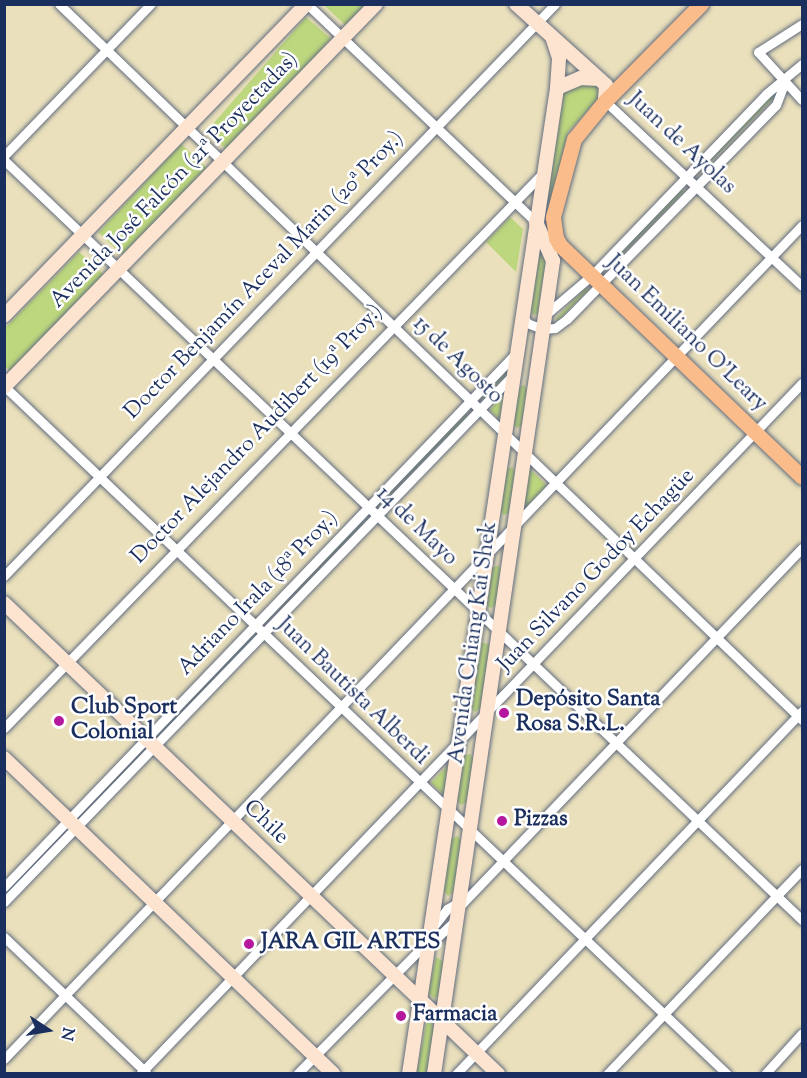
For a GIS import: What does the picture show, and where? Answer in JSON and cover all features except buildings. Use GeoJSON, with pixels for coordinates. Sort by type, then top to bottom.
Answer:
{"type":"FeatureCollection","features":[{"type":"Feature","properties":{"kind":"main road"},"geometry":{"type":"LineString","coordinates":[[606,101],[702,4]]}},
{"type":"Feature","properties":{"kind":"main road"},"geometry":{"type":"LineString","coordinates":[[602,82],[615,86],[626,80]]}},
{"type":"Feature","properties":{"kind":"main road","name":"Juan Emiliano O'Leary"},"geometry":{"type":"LineString","coordinates":[[606,101],[574,139],[568,156],[553,217],[560,246],[802,477]]}},
{"type":"Feature","properties":{"kind":"street","name":"15 de Agosto"},"geometry":{"type":"LineString","coordinates":[[59,4],[525,452],[555,485],[801,716]]}},
{"type":"Feature","properties":{"kind":"street"},"geometry":{"type":"LineString","coordinates":[[4,158],[151,4]]}},
{"type":"Feature","properties":{"kind":"street"},"geometry":{"type":"LineString","coordinates":[[306,4],[536,222]]}},
{"type":"Feature","properties":{"kind":"street","name":"Avenida José Falcón (21ª Proyectadas)"},"geometry":{"type":"LineString","coordinates":[[4,316],[306,4]]}},
{"type":"Feature","properties":{"kind":"street","name":"Avenida José Falcón (21ª Proyectadas)"},"geometry":{"type":"LineString","coordinates":[[5,386],[376,4]]}},
{"type":"Feature","properties":{"kind":"street"},"geometry":{"type":"LineString","coordinates":[[516,4],[602,82]]}},
{"type":"Feature","properties":{"kind":"street","name":"Doctor Benjamín Aceval Marin (20ª Proy.)"},"geometry":{"type":"LineString","coordinates":[[4,576],[555,4]]}},
{"type":"Feature","properties":{"kind":"street"},"geometry":{"type":"LineString","coordinates":[[802,24],[758,50],[759,55],[802,100]]}},
{"type":"Feature","properties":{"kind":"street","name":"Avenida Chiang Kai Shek"},"geometry":{"type":"LineString","coordinates":[[409,1074],[557,88],[559,58],[552,37]]}},
{"type":"Feature","properties":{"kind":"street"},"geometry":{"type":"LineString","coordinates":[[522,314],[527,323],[544,322],[559,326],[686,177],[766,93],[784,82],[802,64]]}},
{"type":"Feature","properties":{"kind":"street"},"geometry":{"type":"LineString","coordinates":[[557,88],[580,78],[602,82]]}},
{"type":"Feature","properties":{"kind":"street","name":"Juan de Ayolas"},"geometry":{"type":"LineString","coordinates":[[602,82],[606,101],[802,286]]}},
{"type":"Feature","properties":{"kind":"street"},"geometry":{"type":"LineString","coordinates":[[544,322],[597,280],[776,105],[784,82]]}},
{"type":"Feature","properties":{"kind":"street","name":"14 de Mayo"},"geometry":{"type":"LineString","coordinates":[[4,158],[376,517],[802,920]]}},
{"type":"Feature","properties":{"kind":"street","name":"Doctor Alejandro Audibert (19ª Proy.)"},"geometry":{"type":"LineString","coordinates":[[4,728],[178,552],[543,173]]}},
{"type":"Feature","properties":{"kind":"street","name":"Avenida Chiang Kai Shek"},"geometry":{"type":"LineString","coordinates":[[434,1074],[553,261],[536,222]]}},
{"type":"Feature","properties":{"kind":"street"},"geometry":{"type":"LineString","coordinates":[[4,1059],[802,225]]}},
{"type":"Feature","properties":{"kind":"street","name":"Adriano Irala (18ª Proy.)"},"geometry":{"type":"LineString","coordinates":[[4,902],[255,626],[516,353]]}},
{"type":"Feature","properties":{"kind":"street","name":"Adriano Irala (18ª Proy.)"},"geometry":{"type":"LineString","coordinates":[[150,743],[263,634],[513,375]]}},
{"type":"Feature","properties":{"kind":"street","name":"Juan Silvano Godoy Echagüe"},"geometry":{"type":"LineString","coordinates":[[144,1072],[534,667],[802,383]]}},
{"type":"Feature","properties":{"kind":"street","name":"Juan Bautista Alberdi"},"geometry":{"type":"LineString","coordinates":[[5,386],[727,1074]]}},
{"type":"Feature","properties":{"kind":"street"},"geometry":{"type":"LineString","coordinates":[[429,940],[437,919],[458,909],[802,548]]}},
{"type":"Feature","properties":{"kind":"street","name":"Chile"},"geometry":{"type":"LineString","coordinates":[[4,603],[498,1074]]}},
{"type":"Feature","properties":{"kind":"street"},"geometry":{"type":"LineString","coordinates":[[456,1074],[697,821],[801,716]]}},
{"type":"Feature","properties":{"kind":"street"},"geometry":{"type":"LineString","coordinates":[[4,758],[333,1074]]}},
{"type":"Feature","properties":{"kind":"street","name":"Adriano Irala (18ª Proy.)"},"geometry":{"type":"LineString","coordinates":[[4,887],[73,824]]}},
{"type":"Feature","properties":{"kind":"street"},"geometry":{"type":"LineString","coordinates":[[607,1074],[802,869]]}},
{"type":"Feature","properties":{"kind":"street"},"geometry":{"type":"LineString","coordinates":[[297,1074],[429,940],[451,928],[458,909]]}},
{"type":"Feature","properties":{"kind":"street"},"geometry":{"type":"LineString","coordinates":[[4,937],[144,1072]]}},
{"type":"Feature","properties":{"kind":"street"},"geometry":{"type":"LineString","coordinates":[[765,1074],[802,1033]]}},
{"type":"Feature","properties":{"kind":"green space"},"geometry":{"type":"Polygon","coordinates":[[[324,5],[365,5],[345,25],[324,5]]]}},
{"type":"Feature","properties":{"kind":"green space"},"geometry":{"type":"Polygon","coordinates":[[[306,17],[331,39],[231,153],[206,132],[306,17]]]}},
{"type":"Feature","properties":{"kind":"green space"},"geometry":{"type":"Polygon","coordinates":[[[576,82],[595,84],[604,92],[568,132],[550,222],[544,215],[561,89],[576,82]]]}},
{"type":"Feature","properties":{"kind":"green space"},"geometry":{"type":"Polygon","coordinates":[[[773,94],[775,97],[695,177],[695,174],[773,94]]]}},
{"type":"Feature","properties":{"kind":"green space"},"geometry":{"type":"Polygon","coordinates":[[[181,144],[207,168],[124,256],[98,232],[181,144]]]}},
{"type":"Feature","properties":{"kind":"green space"},"geometry":{"type":"Polygon","coordinates":[[[681,189],[684,192],[604,272],[604,269],[681,189]]]}},
{"type":"Feature","properties":{"kind":"green space"},"geometry":{"type":"Polygon","coordinates":[[[510,217],[523,229],[516,272],[486,242],[510,217]]]}},
{"type":"Feature","properties":{"kind":"green space"},"geometry":{"type":"Polygon","coordinates":[[[543,251],[547,254],[539,313],[533,315],[529,310],[538,253],[543,251]]]}},
{"type":"Feature","properties":{"kind":"green space"},"geometry":{"type":"Polygon","coordinates":[[[79,252],[104,275],[11,372],[5,366],[4,329],[79,252]]]}},
{"type":"Feature","properties":{"kind":"green space"},"geometry":{"type":"Polygon","coordinates":[[[586,287],[589,290],[557,321],[556,318],[586,287]]]}},
{"type":"Feature","properties":{"kind":"green space"},"geometry":{"type":"Polygon","coordinates":[[[506,370],[509,373],[481,400],[481,397],[506,370]]]}},
{"type":"Feature","properties":{"kind":"green space"},"geometry":{"type":"Polygon","coordinates":[[[524,385],[528,391],[523,425],[517,428],[512,424],[517,388],[524,385]]]}},
{"type":"Feature","properties":{"kind":"green space"},"geometry":{"type":"Polygon","coordinates":[[[504,396],[500,420],[490,410],[504,396]]]}},
{"type":"Feature","properties":{"kind":"green space"},"geometry":{"type":"Polygon","coordinates":[[[467,413],[467,416],[379,506],[378,503],[467,413]]]}},
{"type":"Feature","properties":{"kind":"green space"},"geometry":{"type":"Polygon","coordinates":[[[512,467],[516,473],[510,512],[504,515],[500,511],[505,471],[512,467]]]}},
{"type":"Feature","properties":{"kind":"green space"},"geometry":{"type":"Polygon","coordinates":[[[530,469],[547,486],[523,510],[528,470],[530,469]]]}},
{"type":"Feature","properties":{"kind":"green space"},"geometry":{"type":"Polygon","coordinates":[[[361,521],[364,524],[264,624],[264,622],[361,521]]]}},
{"type":"Feature","properties":{"kind":"green space"},"geometry":{"type":"Polygon","coordinates":[[[498,565],[502,571],[496,606],[490,608],[486,604],[490,569],[498,565]]]}},
{"type":"Feature","properties":{"kind":"green space"},"geometry":{"type":"Polygon","coordinates":[[[251,637],[251,640],[159,733],[158,732],[251,637]]]}},
{"type":"Feature","properties":{"kind":"green space"},"geometry":{"type":"Polygon","coordinates":[[[481,642],[490,645],[482,707],[475,712],[470,707],[481,642]]]}},
{"type":"Feature","properties":{"kind":"green space"},"geometry":{"type":"Polygon","coordinates":[[[140,750],[143,752],[79,817],[78,816],[140,750]]]}},
{"type":"Feature","properties":{"kind":"green space"},"geometry":{"type":"Polygon","coordinates":[[[470,754],[474,760],[467,802],[461,805],[456,800],[463,756],[470,754]]]}},
{"type":"Feature","properties":{"kind":"green space"},"geometry":{"type":"Polygon","coordinates":[[[449,764],[445,792],[443,794],[431,783],[449,764]]]}},
{"type":"Feature","properties":{"kind":"green space"},"geometry":{"type":"Polygon","coordinates":[[[66,827],[69,829],[5,896],[5,890],[66,827]]]}},
{"type":"Feature","properties":{"kind":"green space"},"geometry":{"type":"Polygon","coordinates":[[[457,836],[462,841],[455,891],[448,896],[443,890],[451,839],[457,836]]]}},
{"type":"Feature","properties":{"kind":"green space"},"geometry":{"type":"Polygon","coordinates":[[[436,957],[444,962],[440,993],[435,999],[428,993],[436,957]]]}},
{"type":"Feature","properties":{"kind":"green space"},"geometry":{"type":"Polygon","coordinates":[[[427,1021],[435,1027],[428,1073],[416,1074],[427,1021]]]}},
{"type":"Feature","properties":{"kind":"place","name":"Depósito Santa Rosa S.R.L."},"geometry":{"type":"Point","coordinates":[504,713]}},
{"type":"Feature","properties":{"kind":"place","name":"Club Sport Colonial"},"geometry":{"type":"Point","coordinates":[59,721]}},
{"type":"Feature","properties":{"kind":"place","name":"Pizzas"},"geometry":{"type":"Point","coordinates":[502,821]}},
{"type":"Feature","properties":{"kind":"place","name":"JARA GIL ARTES"},"geometry":{"type":"Point","coordinates":[249,944]}},
{"type":"Feature","properties":{"kind":"place","name":"Farmacia"},"geometry":{"type":"Point","coordinates":[401,1016]}}]}
